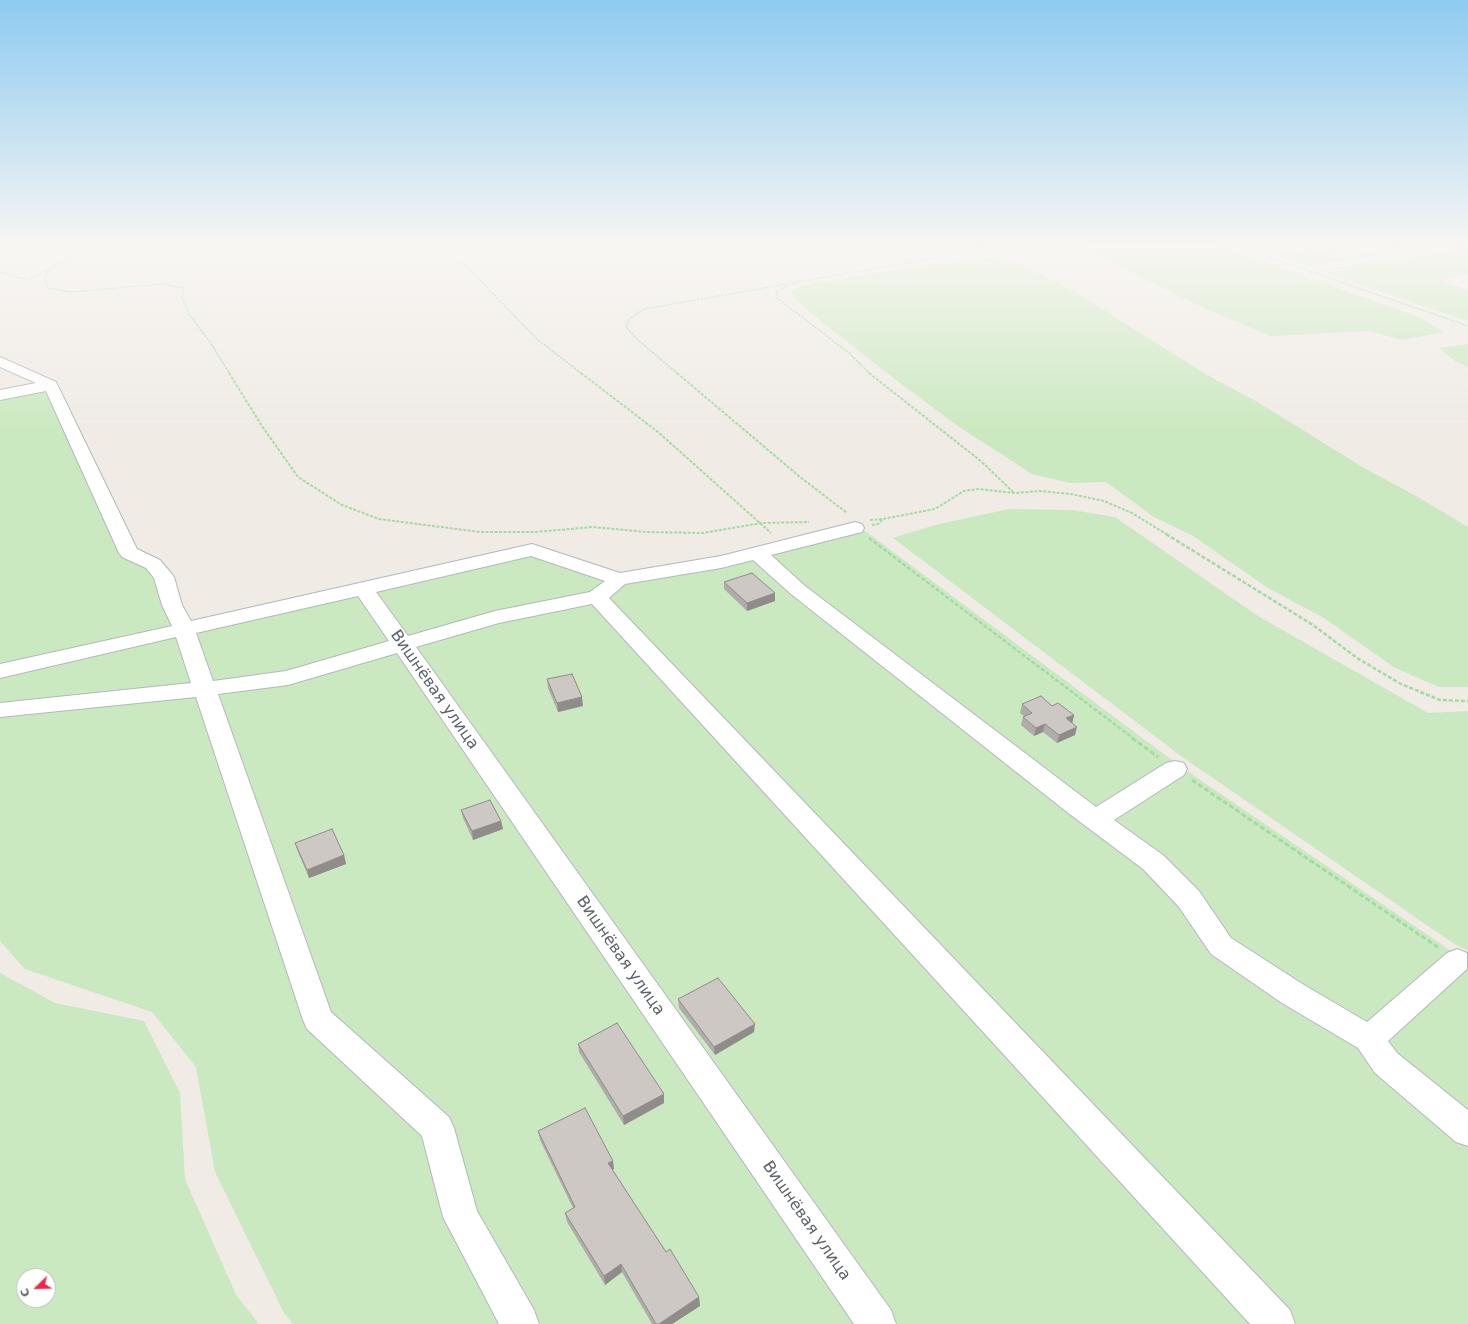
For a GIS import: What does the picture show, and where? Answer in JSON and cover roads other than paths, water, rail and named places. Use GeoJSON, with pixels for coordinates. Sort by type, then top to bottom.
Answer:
{"type":"FeatureCollection","features":[{"type":"Feature","properties":{"kind":"street"},"geometry":{"type":"LineString","coordinates":[[0,361],[51,385],[129,553],[152,564],[164,578],[172,605],[184,629],[318,1020],[437,1128],[461,1217],[520,1324]]}},
{"type":"Feature","properties":{"kind":"street"},"geometry":{"type":"LineString","coordinates":[[0,396],[51,385]]}},
{"type":"Feature","properties":{"kind":"street"},"geometry":{"type":"LineString","coordinates":[[0,671],[532,550],[619,578],[721,562],[784,546],[860,519]]}},
{"type":"Feature","properties":{"kind":"street"},"geometry":{"type":"LineString","coordinates":[[757,553],[798,590],[1095,820],[1153,862],[1189,899],[1221,946],[1293,994],[1369,1039],[1386,1063],[1468,1131]]}},
{"type":"Feature","properties":{"kind":"street"},"geometry":{"type":"LineString","coordinates":[[0,710],[204,689],[288,678],[495,617],[597,597],[619,578]]}},
{"type":"Feature","properties":{"kind":"street","name":"Вишнёвая улица"},"geometry":{"type":"LineString","coordinates":[[363,588],[878,1324]]}},
{"type":"Feature","properties":{"kind":"street"},"geometry":{"type":"LineString","coordinates":[[597,597],[1276,1324]]}},
{"type":"Feature","properties":{"kind":"street"},"geometry":{"type":"LineString","coordinates":[[1095,820],[1175,769]]}},
{"type":"Feature","properties":{"kind":"street"},"geometry":{"type":"LineString","coordinates":[[1369,1039],[1457,960]]}}]}
